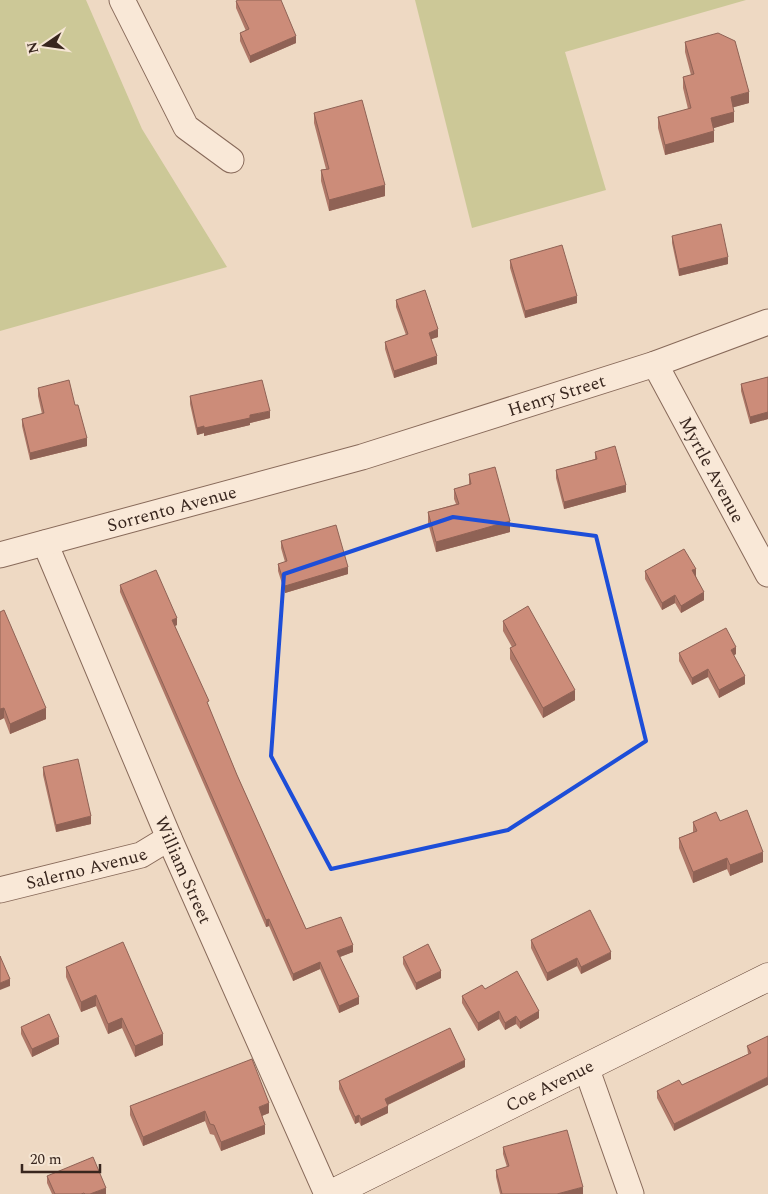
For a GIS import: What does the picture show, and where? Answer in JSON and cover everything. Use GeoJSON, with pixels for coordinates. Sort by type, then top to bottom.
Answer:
{"type":"FeatureCollection","features":[{"type":"Feature","properties":{"kind":"street"},"geometry":{"type":"LineString","coordinates":[[122,0],[186,127],[231,160]]}},
{"type":"Feature","properties":{"kind":"street","name":"Henry Street"},"geometry":{"type":"LineString","coordinates":[[343,463],[655,364],[768,322]]}},
{"type":"Feature","properties":{"kind":"street","name":"Myrtle Avenue"},"geometry":{"type":"LineString","coordinates":[[655,364],[768,574]]}},
{"type":"Feature","properties":{"kind":"street","name":"Sorrento Avenue"},"geometry":{"type":"LineString","coordinates":[[0,555],[343,463]]}},
{"type":"Feature","properties":{"kind":"street","name":"William Street"},"geometry":{"type":"LineString","coordinates":[[45,543],[169,838],[327,1194]]}},
{"type":"Feature","properties":{"kind":"street","name":"Salerno Avenue"},"geometry":{"type":"LineString","coordinates":[[0,890],[141,855],[169,838]]}},
{"type":"Feature","properties":{"kind":"street","name":"Coe Avenue"},"geometry":{"type":"LineString","coordinates":[[331,1194],[768,977]]}},
{"type":"Feature","properties":{"kind":"street"},"geometry":{"type":"LineString","coordinates":[[586,1067],[632,1194]]}},
{"type":"Feature","properties":{"kind":"highlighted area"},"geometry":{"type":"Polygon","coordinates":[[[453,517],[596,536],[646,741],[508,830],[331,869],[271,756],[284,574],[453,517]]]}},
{"type":"Feature","properties":{"kind":"shaded area"},"geometry":{"type":"Polygon","coordinates":[[[0,0],[86,0],[142,129],[227,267],[0,331],[0,0]]]}},
{"type":"Feature","properties":{"kind":"shaded area"},"geometry":{"type":"Polygon","coordinates":[[[415,0],[746,0],[565,52],[606,190],[472,228],[415,0]]]}},
{"type":"Feature","properties":{"kind":"building"},"geometry":{"type":"Polygon","coordinates":[[[281,0],[296,36],[250,56],[240,33],[249,29],[236,1],[281,0]]]}},
{"type":"Feature","properties":{"kind":"building"},"geometry":{"type":"Polygon","coordinates":[[[718,33],[735,41],[749,92],[731,97],[734,112],[711,118],[714,131],[665,145],[658,117],[691,108],[683,77],[694,74],[685,42],[718,33]]]}},
{"type":"Feature","properties":{"kind":"building"},"geometry":{"type":"Polygon","coordinates":[[[362,100],[385,185],[329,200],[321,170],[329,169],[314,113],[362,100]]]}},
{"type":"Feature","properties":{"kind":"building"},"geometry":{"type":"Polygon","coordinates":[[[721,224],[728,257],[679,269],[672,236],[721,224]]]}},
{"type":"Feature","properties":{"kind":"building"},"geometry":{"type":"Polygon","coordinates":[[[562,245],[577,296],[525,311],[510,260],[562,245]]]}},
{"type":"Feature","properties":{"kind":"building"},"geometry":{"type":"Polygon","coordinates":[[[425,290],[438,329],[429,333],[437,356],[394,371],[385,342],[408,334],[396,300],[425,290]]]}},
{"type":"Feature","properties":{"kind":"building"},"geometry":{"type":"Polygon","coordinates":[[[768,377],[768,412],[750,417],[741,384],[768,377]]]}},
{"type":"Feature","properties":{"kind":"building"},"geometry":{"type":"Polygon","coordinates":[[[69,380],[75,405],[78,405],[87,438],[30,453],[22,419],[44,413],[38,388],[69,380]]]}},
{"type":"Feature","properties":{"kind":"building"},"geometry":{"type":"Polygon","coordinates":[[[262,380],[270,411],[250,415],[250,418],[197,428],[190,396],[262,380]]]}},
{"type":"Feature","properties":{"kind":"building"},"geometry":{"type":"Polygon","coordinates":[[[615,446],[626,485],[564,502],[556,470],[597,459],[595,452],[615,446]]]}},
{"type":"Feature","properties":{"kind":"building"},"geometry":{"type":"Polygon","coordinates":[[[495,467],[510,521],[436,542],[428,512],[459,504],[454,489],[471,484],[469,474],[495,467]]]}},
{"type":"Feature","properties":{"kind":"building"},"geometry":{"type":"Polygon","coordinates":[[[336,525],[348,567],[285,586],[278,564],[287,561],[281,541],[336,525]]]}},
{"type":"Feature","properties":{"kind":"building"},"geometry":{"type":"Polygon","coordinates":[[[684,549],[696,569],[692,570],[704,592],[681,606],[675,595],[662,603],[645,571],[684,549]]]}},
{"type":"Feature","properties":{"kind":"building"},"geometry":{"type":"Polygon","coordinates":[[[156,570],[177,618],[172,620],[209,701],[207,702],[237,775],[306,929],[341,917],[353,945],[337,951],[359,997],[339,1006],[320,962],[293,974],[269,919],[266,920],[120,585],[156,570]]]}},
{"type":"Feature","properties":{"kind":"building"},"geometry":{"type":"Polygon","coordinates":[[[528,606],[575,690],[543,708],[510,648],[516,645],[503,621],[528,606]]]}},
{"type":"Feature","properties":{"kind":"building"},"geometry":{"type":"Polygon","coordinates":[[[4,610],[46,708],[10,724],[4,708],[0,709],[0,612],[4,610]]]}},
{"type":"Feature","properties":{"kind":"building"},"geometry":{"type":"Polygon","coordinates":[[[726,628],[736,647],[731,650],[745,676],[719,690],[708,669],[692,678],[679,653],[726,628]]]}},
{"type":"Feature","properties":{"kind":"building"},"geometry":{"type":"Polygon","coordinates":[[[78,759],[91,816],[56,825],[43,767],[78,759]]]}},
{"type":"Feature","properties":{"kind":"building"},"geometry":{"type":"Polygon","coordinates":[[[747,810],[763,852],[730,865],[727,858],[693,872],[679,838],[697,831],[693,822],[716,812],[720,821],[747,810]]]}},
{"type":"Feature","properties":{"kind":"building"},"geometry":{"type":"Polygon","coordinates":[[[590,910],[611,952],[581,967],[577,958],[547,973],[531,940],[590,910]]]}},
{"type":"Feature","properties":{"kind":"building"},"geometry":{"type":"Polygon","coordinates":[[[123,942],[163,1034],[135,1046],[122,1018],[108,1024],[96,995],[81,1002],[66,967],[123,942]]]}},
{"type":"Feature","properties":{"kind":"building"},"geometry":{"type":"Polygon","coordinates":[[[428,944],[441,971],[416,983],[403,957],[428,944]]]}},
{"type":"Feature","properties":{"kind":"building"},"geometry":{"type":"Polygon","coordinates":[[[0,956],[10,979],[0,983],[0,956]]]}},
{"type":"Feature","properties":{"kind":"building"},"geometry":{"type":"Polygon","coordinates":[[[517,971],[539,1011],[520,1022],[516,1016],[505,1023],[499,1011],[478,1023],[462,996],[482,985],[485,989],[517,971]]]}},
{"type":"Feature","properties":{"kind":"building"},"geometry":{"type":"Polygon","coordinates":[[[49,1014],[59,1037],[32,1049],[21,1027],[49,1014]]]}},
{"type":"Feature","properties":{"kind":"building"},"geometry":{"type":"Polygon","coordinates":[[[450,1028],[465,1060],[385,1099],[388,1106],[361,1119],[359,1115],[355,1117],[339,1081],[450,1028]]]}},
{"type":"Feature","properties":{"kind":"building"},"geometry":{"type":"Polygon","coordinates":[[[768,1036],[768,1077],[674,1124],[657,1091],[679,1080],[682,1085],[751,1053],[747,1046],[768,1036]]]}},
{"type":"Feature","properties":{"kind":"building"},"geometry":{"type":"Polygon","coordinates":[[[252,1059],[269,1103],[259,1107],[265,1125],[221,1142],[214,1125],[210,1124],[205,1111],[143,1137],[130,1106],[252,1059]]]}},
{"type":"Feature","properties":{"kind":"building"},"geometry":{"type":"Polygon","coordinates":[[[567,1130],[583,1187],[557,1194],[502,1194],[496,1170],[509,1166],[503,1147],[567,1130]]]}},
{"type":"Feature","properties":{"kind":"building"},"geometry":{"type":"Polygon","coordinates":[[[93,1157],[106,1188],[90,1194],[55,1194],[47,1176],[93,1157]]]}}]}
